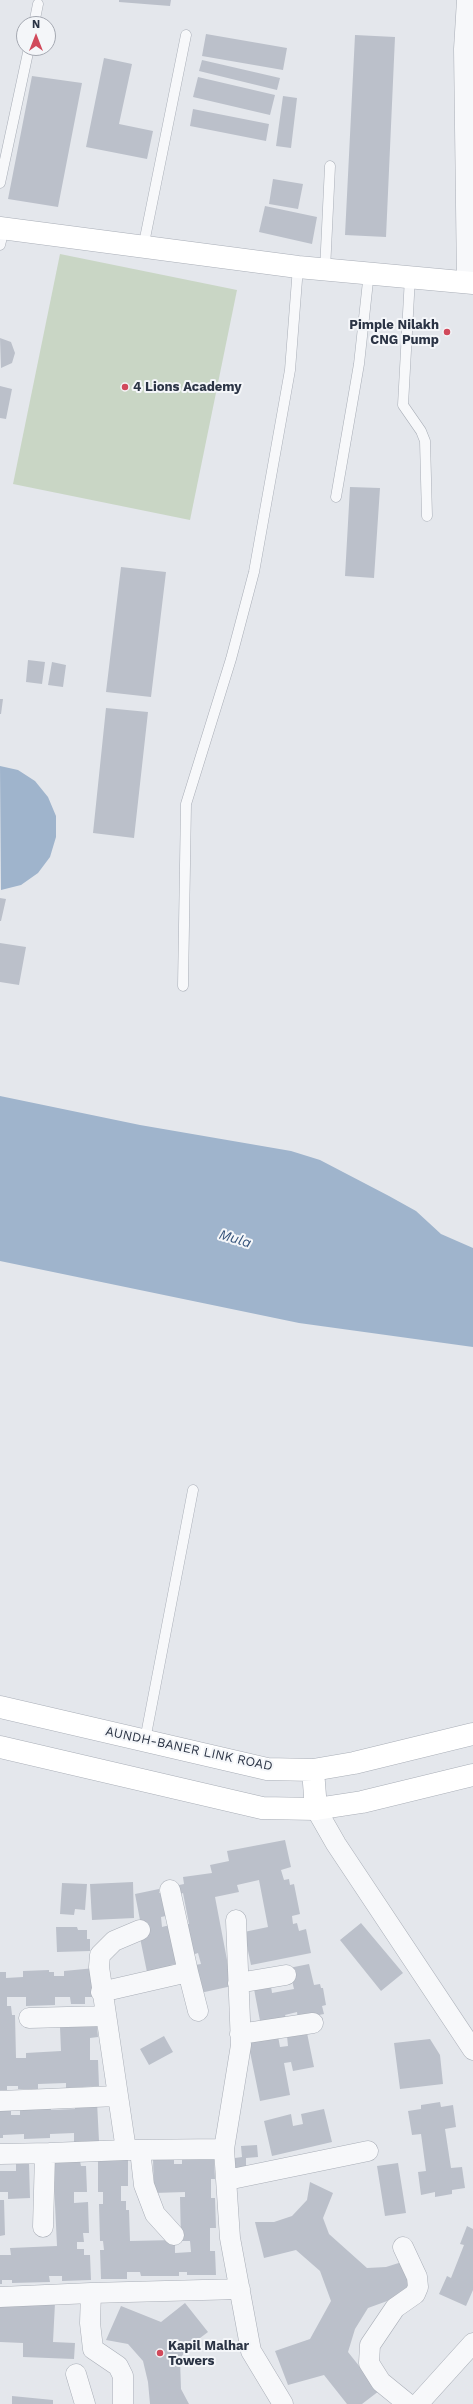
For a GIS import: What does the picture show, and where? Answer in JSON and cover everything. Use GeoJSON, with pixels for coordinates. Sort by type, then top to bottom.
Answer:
{"type":"FeatureCollection","features":[{"type":"Feature","properties":{"kind":"main road"},"geometry":{"type":"LineString","coordinates":[[1,234],[143,248],[325,270],[369,272],[470,283]]}},
{"type":"Feature","properties":{"kind":"main road","name":"AUNDH-BANER LINK ROAD"},"geometry":{"type":"LineString","coordinates":[[0,1707],[267,1768],[313,1770],[354,1763],[473,1734]]}},
{"type":"Feature","properties":{"kind":"main road"},"geometry":{"type":"LineString","coordinates":[[0,1747],[262,1808],[316,1809],[362,1802],[473,1774]]}},
{"type":"Feature","properties":{"kind":"main road"},"geometry":{"type":"LineString","coordinates":[[313,1770],[316,1809]]}},
{"type":"Feature","properties":{"kind":"street"},"geometry":{"type":"LineString","coordinates":[[467,0],[464,49],[469,166],[470,283]]}},
{"type":"Feature","properties":{"kind":"street"},"geometry":{"type":"LineString","coordinates":[[316,1809],[336,1844],[473,2050]]}},
{"type":"Feature","properties":{"kind":"street"},"geometry":{"type":"LineString","coordinates":[[170,1890],[198,2011]]}},
{"type":"Feature","properties":{"kind":"street"},"geometry":{"type":"LineString","coordinates":[[236,1920],[241,2045],[224,2149],[230,2238],[251,2351],[283,2404]]}},
{"type":"Feature","properties":{"kind":"street"},"geometry":{"type":"LineString","coordinates":[[140,1930],[126,1934],[114,1941],[100,1955],[102,1992],[117,2096],[144,2185],[155,2214],[174,2235]]}},
{"type":"Feature","properties":{"kind":"street"},"geometry":{"type":"LineString","coordinates":[[102,1992],[188,1972]]}},
{"type":"Feature","properties":{"kind":"street"},"geometry":{"type":"LineString","coordinates":[[238,1983],[286,1975]]}},
{"type":"Feature","properties":{"kind":"street"},"geometry":{"type":"LineString","coordinates":[[29,2018],[105,2016]]}},
{"type":"Feature","properties":{"kind":"street"},"geometry":{"type":"LineString","coordinates":[[240,2034],[313,2024]]}},
{"type":"Feature","properties":{"kind":"street"},"geometry":{"type":"LineString","coordinates":[[0,2100],[117,2096]]}},
{"type":"Feature","properties":{"kind":"street"},"geometry":{"type":"LineString","coordinates":[[0,2154],[224,2149]]}},
{"type":"Feature","properties":{"kind":"street"},"geometry":{"type":"LineString","coordinates":[[226,2180],[368,2151]]}},
{"type":"Feature","properties":{"kind":"street"},"geometry":{"type":"LineString","coordinates":[[43,2227],[43,2161],[45,2155],[50,2153]]}},
{"type":"Feature","properties":{"kind":"street"},"geometry":{"type":"LineString","coordinates":[[403,2248],[417,2277],[418,2287],[415,2294],[395,2308],[370,2345],[369,2363],[381,2382],[408,2404]]}},
{"type":"Feature","properties":{"kind":"street"},"geometry":{"type":"LineString","coordinates":[[0,2297],[240,2289]]}},
{"type":"Feature","properties":{"kind":"street"},"geometry":{"type":"LineString","coordinates":[[91,2294],[90,2323],[93,2349],[118,2366],[123,2376],[123,2404]]}},
{"type":"Feature","properties":{"kind":"street"},"geometry":{"type":"LineString","coordinates":[[418,2404],[473,2343]]}},
{"type":"Feature","properties":{"kind":"street"},"geometry":{"type":"LineString","coordinates":[[76,2374],[85,2404]]}},
{"type":"Feature","properties":{"kind":"lane"},"geometry":{"type":"LineString","coordinates":[[36,16],[38,4]]}},
{"type":"Feature","properties":{"kind":"lane"},"geometry":{"type":"LineString","coordinates":[[143,248],[186,35]]}},
{"type":"Feature","properties":{"kind":"lane"},"geometry":{"type":"LineString","coordinates":[[0,182],[27,56]]}},
{"type":"Feature","properties":{"kind":"lane"},"geometry":{"type":"LineString","coordinates":[[325,270],[330,166]]}},
{"type":"Feature","properties":{"kind":"lane"},"geometry":{"type":"LineString","coordinates":[[183,986],[186,804],[231,659],[254,572],[290,370],[298,267]]}},
{"type":"Feature","properties":{"kind":"lane"},"geometry":{"type":"LineString","coordinates":[[336,497],[359,364],[369,272]]}},
{"type":"Feature","properties":{"kind":"lane"},"geometry":{"type":"LineString","coordinates":[[410,277],[403,405],[421,432],[425,441],[427,516]]}},
{"type":"Feature","properties":{"kind":"lane"},"geometry":{"type":"LineString","coordinates":[[145,1740],[193,1490]]}},
{"type":"Feature","properties":{"kind":"green space","name":"4 Lions Academy"},"geometry":{"type":"Polygon","coordinates":[[[60,254],[237,290],[190,520],[13,484],[60,254]]]}},
{"type":"Feature","properties":{"kind":"water"},"geometry":{"type":"Polygon","coordinates":[[[0,766],[18,770],[35,781],[48,797],[56,816],[56,837],[50,857],[38,873],[21,885],[1,890],[0,766]]]}},
{"type":"Feature","properties":{"kind":"water","name":"Mula"},"geometry":{"type":"Polygon","coordinates":[[[0,1096],[140,1125],[291,1151],[320,1160],[389,1196],[416,1211],[441,1234],[473,1248],[473,1347],[299,1323],[0,1261],[0,1096]]]}},
{"type":"Feature","properties":{"kind":"building"},"geometry":{"type":"Polygon","coordinates":[[[119,0],[171,0],[170,6],[119,2],[119,0]]]}},
{"type":"Feature","properties":{"kind":"building"},"geometry":{"type":"Polygon","coordinates":[[[206,34],[287,48],[283,70],[202,56],[206,34]]]}},
{"type":"Feature","properties":{"kind":"building"},"geometry":{"type":"Polygon","coordinates":[[[355,35],[395,37],[386,237],[345,235],[355,35]]]}},
{"type":"Feature","properties":{"kind":"building"},"geometry":{"type":"Polygon","coordinates":[[[104,58],[132,64],[119,124],[153,131],[147,159],[86,147],[104,58]]]}},
{"type":"Feature","properties":{"kind":"building"},"geometry":{"type":"Polygon","coordinates":[[[202,60],[280,78],[277,90],[199,71],[202,60]]]}},
{"type":"Feature","properties":{"kind":"building"},"geometry":{"type":"Polygon","coordinates":[[[32,76],[82,83],[58,207],[8,199],[32,76]]]}},
{"type":"Feature","properties":{"kind":"building"},"geometry":{"type":"Polygon","coordinates":[[[198,77],[275,95],[270,115],[193,97],[198,77]]]}},
{"type":"Feature","properties":{"kind":"building"},"geometry":{"type":"Polygon","coordinates":[[[283,96],[297,98],[291,148],[276,146],[283,96]]]}},
{"type":"Feature","properties":{"kind":"building"},"geometry":{"type":"Polygon","coordinates":[[[193,109],[269,124],[266,141],[190,126],[193,109]]]}},
{"type":"Feature","properties":{"kind":"building"},"geometry":{"type":"Polygon","coordinates":[[[273,179],[303,184],[298,209],[269,204],[273,179]]]}},
{"type":"Feature","properties":{"kind":"building"},"geometry":{"type":"Polygon","coordinates":[[[265,206],[317,217],[312,244],[259,232],[265,206]]]}},
{"type":"Feature","properties":{"kind":"building"},"geometry":{"type":"Polygon","coordinates":[[[0,338],[11,342],[15,353],[12,363],[1,368],[0,338]]]}},
{"type":"Feature","properties":{"kind":"building"},"geometry":{"type":"Polygon","coordinates":[[[0,386],[12,389],[6,419],[0,418],[0,386]]]}},
{"type":"Feature","properties":{"kind":"building"},"geometry":{"type":"Polygon","coordinates":[[[350,487],[380,488],[374,578],[345,576],[350,487]]]}},
{"type":"Feature","properties":{"kind":"building"},"geometry":{"type":"Polygon","coordinates":[[[121,567],[166,572],[151,697],[106,692],[121,567]]]}},
{"type":"Feature","properties":{"kind":"building"},"geometry":{"type":"Polygon","coordinates":[[[28,660],[45,662],[42,684],[26,682],[28,660]]]}},
{"type":"Feature","properties":{"kind":"building"},"geometry":{"type":"Polygon","coordinates":[[[52,662],[66,665],[63,687],[48,685],[52,662]]]}},
{"type":"Feature","properties":{"kind":"building"},"geometry":{"type":"Polygon","coordinates":[[[0,699],[3,699],[1,714],[0,714],[0,699]]]}},
{"type":"Feature","properties":{"kind":"building"},"geometry":{"type":"Polygon","coordinates":[[[106,708],[148,712],[134,838],[93,833],[106,708]]]}},
{"type":"Feature","properties":{"kind":"building"},"geometry":{"type":"Polygon","coordinates":[[[0,898],[6,899],[1,921],[0,921],[0,898]]]}},
{"type":"Feature","properties":{"kind":"building"},"geometry":{"type":"Polygon","coordinates":[[[0,943],[26,947],[19,985],[0,982],[0,943]]]}},
{"type":"Feature","properties":{"kind":"building"},"geometry":{"type":"Polygon","coordinates":[[[285,1840],[291,1867],[281,1870],[284,1880],[289,1879],[290,1885],[294,1884],[300,1914],[292,1916],[293,1924],[297,1923],[299,1931],[306,1929],[311,1953],[251,1965],[244,1932],[268,1927],[259,1880],[237,1885],[239,1892],[215,1897],[232,1986],[200,1993],[195,1965],[201,1964],[198,1953],[192,1955],[186,1924],[189,1924],[183,1893],[180,1894],[179,1885],[184,1884],[183,1877],[212,1873],[210,1865],[229,1861],[227,1851],[285,1840]]]}},
{"type":"Feature","properties":{"kind":"building"},"geometry":{"type":"Polygon","coordinates":[[[133,1882],[134,1918],[92,1920],[90,1884],[133,1882]]]}},
{"type":"Feature","properties":{"kind":"building"},"geometry":{"type":"Polygon","coordinates":[[[62,1883],[87,1884],[85,1910],[75,1909],[74,1915],[60,1914],[62,1883]]]}},
{"type":"Feature","properties":{"kind":"building"},"geometry":{"type":"Polygon","coordinates":[[[159,1889],[159,1893],[166,1892],[171,1915],[161,1917],[162,1927],[174,1924],[176,1964],[171,1965],[172,1973],[148,1977],[139,1933],[145,1931],[143,1920],[140,1920],[135,1894],[159,1889]]]}},
{"type":"Feature","properties":{"kind":"building"},"geometry":{"type":"Polygon","coordinates":[[[361,1923],[403,1973],[381,1991],[340,1940],[361,1923]]]}},
{"type":"Feature","properties":{"kind":"building"},"geometry":{"type":"Polygon","coordinates":[[[56,1927],[77,1927],[78,1930],[87,1930],[87,1939],[90,1939],[90,1951],[57,1952],[56,1927]]]}},
{"type":"Feature","properties":{"kind":"building"},"geometry":{"type":"Polygon","coordinates":[[[309,1964],[314,1985],[320,1984],[321,1988],[323,1988],[326,2005],[322,2006],[324,2014],[298,2019],[297,2012],[285,2015],[287,2021],[261,2026],[254,1989],[271,1986],[272,1993],[294,1989],[289,1968],[309,1964]]]}},
{"type":"Feature","properties":{"kind":"building"},"geometry":{"type":"Polygon","coordinates":[[[95,1968],[96,1997],[85,1997],[85,2004],[71,2004],[70,1997],[55,1997],[55,2005],[26,2006],[26,1997],[7,1997],[7,2006],[11,2006],[12,2015],[15,2015],[16,2058],[26,2058],[26,2053],[61,2051],[60,2027],[97,2026],[98,2037],[90,2038],[90,2060],[98,2060],[99,2086],[66,2088],[66,2083],[38,2084],[38,2089],[18,2089],[18,2086],[7,2086],[7,2090],[0,2090],[0,1972],[6,1972],[6,1978],[23,1977],[23,1971],[49,1970],[49,1972],[54,1972],[54,1976],[64,1976],[64,1971],[95,1968]]]}},
{"type":"Feature","properties":{"kind":"building"},"geometry":{"type":"Polygon","coordinates":[[[307,2033],[314,2067],[293,2071],[291,2062],[284,2063],[290,2095],[260,2101],[248,2042],[278,2036],[280,2047],[288,2046],[287,2036],[307,2033]]]}},
{"type":"Feature","properties":{"kind":"building"},"geometry":{"type":"Polygon","coordinates":[[[164,2036],[173,2052],[149,2065],[140,2049],[164,2036]]]}},
{"type":"Feature","properties":{"kind":"building"},"geometry":{"type":"Polygon","coordinates":[[[430,2039],[440,2055],[443,2084],[400,2089],[394,2043],[430,2039]]]}},
{"type":"Feature","properties":{"kind":"building"},"geometry":{"type":"Polygon","coordinates":[[[97,2102],[99,2141],[74,2142],[74,2133],[50,2134],[50,2138],[24,2139],[24,2134],[3,2135],[3,2138],[0,2138],[0,2105],[11,2105],[11,2115],[20,2115],[20,2105],[51,2104],[51,2110],[75,2109],[75,2103],[97,2102]]]}},
{"type":"Feature","properties":{"kind":"building"},"geometry":{"type":"Polygon","coordinates":[[[440,2102],[441,2107],[453,2105],[456,2127],[445,2129],[451,2168],[462,2167],[465,2188],[452,2190],[452,2194],[435,2197],[435,2192],[421,2195],[418,2172],[426,2171],[421,2134],[412,2135],[408,2111],[421,2109],[421,2105],[440,2102]]]}},
{"type":"Feature","properties":{"kind":"building"},"geometry":{"type":"Polygon","coordinates":[[[324,2109],[332,2142],[272,2156],[264,2121],[291,2114],[293,2126],[303,2124],[301,2114],[324,2109]]]}},
{"type":"Feature","properties":{"kind":"building"},"geometry":{"type":"Polygon","coordinates":[[[257,2145],[258,2157],[246,2158],[246,2169],[228,2170],[228,2159],[242,2157],[241,2146],[257,2145]]]}},
{"type":"Feature","properties":{"kind":"building"},"geometry":{"type":"Polygon","coordinates":[[[214,2156],[215,2179],[211,2179],[211,2198],[215,2198],[216,2228],[210,2228],[210,2251],[215,2251],[216,2275],[187,2275],[187,2272],[179,2272],[179,2276],[141,2276],[140,2272],[127,2272],[127,2279],[101,2279],[100,2250],[104,2250],[103,2241],[100,2241],[99,2204],[103,2204],[103,2192],[98,2192],[98,2159],[128,2158],[128,2186],[121,2186],[121,2201],[126,2201],[126,2210],[129,2210],[130,2241],[175,2240],[175,2253],[191,2252],[190,2241],[181,2241],[180,2197],[185,2197],[185,2192],[154,2193],[153,2158],[174,2157],[174,2164],[182,2164],[182,2157],[214,2156]]]}},
{"type":"Feature","properties":{"kind":"building"},"geometry":{"type":"Polygon","coordinates":[[[80,2161],[81,2166],[86,2166],[87,2192],[74,2192],[74,2203],[88,2202],[89,2233],[83,2233],[84,2242],[77,2242],[77,2249],[84,2249],[84,2255],[90,2255],[91,2280],[62,2281],[62,2276],[49,2276],[50,2282],[12,2283],[12,2280],[2,2280],[2,2284],[0,2284],[0,2255],[11,2255],[10,2248],[57,2246],[53,2162],[80,2161]]]}},
{"type":"Feature","properties":{"kind":"building"},"geometry":{"type":"Polygon","coordinates":[[[29,2163],[30,2198],[8,2199],[8,2192],[0,2192],[0,2171],[16,2171],[16,2164],[29,2163]]]}},
{"type":"Feature","properties":{"kind":"building"},"geometry":{"type":"Polygon","coordinates":[[[398,2163],[406,2213],[385,2216],[377,2166],[398,2163]]]}},
{"type":"Feature","properties":{"kind":"building"},"geometry":{"type":"Polygon","coordinates":[[[310,2182],[333,2193],[323,2218],[329,2234],[367,2268],[386,2267],[405,2261],[412,2292],[368,2308],[355,2329],[348,2352],[379,2391],[362,2404],[347,2404],[324,2375],[288,2385],[275,2351],[310,2339],[331,2301],[320,2271],[296,2250],[264,2258],[255,2222],[274,2222],[292,2216],[307,2200],[310,2182]]]}},
{"type":"Feature","properties":{"kind":"building"},"geometry":{"type":"Polygon","coordinates":[[[0,2200],[4,2200],[5,2235],[0,2236],[0,2200]]]}},
{"type":"Feature","properties":{"kind":"building"},"geometry":{"type":"Polygon","coordinates":[[[467,2226],[473,2229],[473,2290],[466,2306],[439,2294],[447,2276],[451,2278],[464,2245],[460,2244],[467,2226]]]}},
{"type":"Feature","properties":{"kind":"building"},"geometry":{"type":"Polygon","coordinates":[[[55,2303],[53,2342],[75,2343],[74,2359],[23,2357],[23,2343],[0,2342],[0,2305],[55,2303]]]}},
{"type":"Feature","properties":{"kind":"building","name":"Kapil Malhar Towers"},"geometry":{"type":"Polygon","coordinates":[[[185,2303],[208,2332],[188,2347],[180,2359],[181,2389],[189,2404],[150,2404],[148,2382],[143,2361],[128,2344],[106,2340],[121,2306],[161,2322],[185,2303]]]}},
{"type":"Feature","properties":{"kind":"building"},"geometry":{"type":"Polygon","coordinates":[[[12,2396],[53,2400],[53,2404],[12,2404],[12,2396]]]}},
{"type":"Feature","properties":{"kind":"place","name":"Pimple Nilakh CNG Pump"},"geometry":{"type":"Point","coordinates":[447,332]}},
{"type":"Feature","properties":{"kind":"place","name":"4 Lions Academy"},"geometry":{"type":"Point","coordinates":[125,387]}},
{"type":"Feature","properties":{"kind":"place","name":"Kapil Malhar Towers"},"geometry":{"type":"Point","coordinates":[160,2353]}}]}
